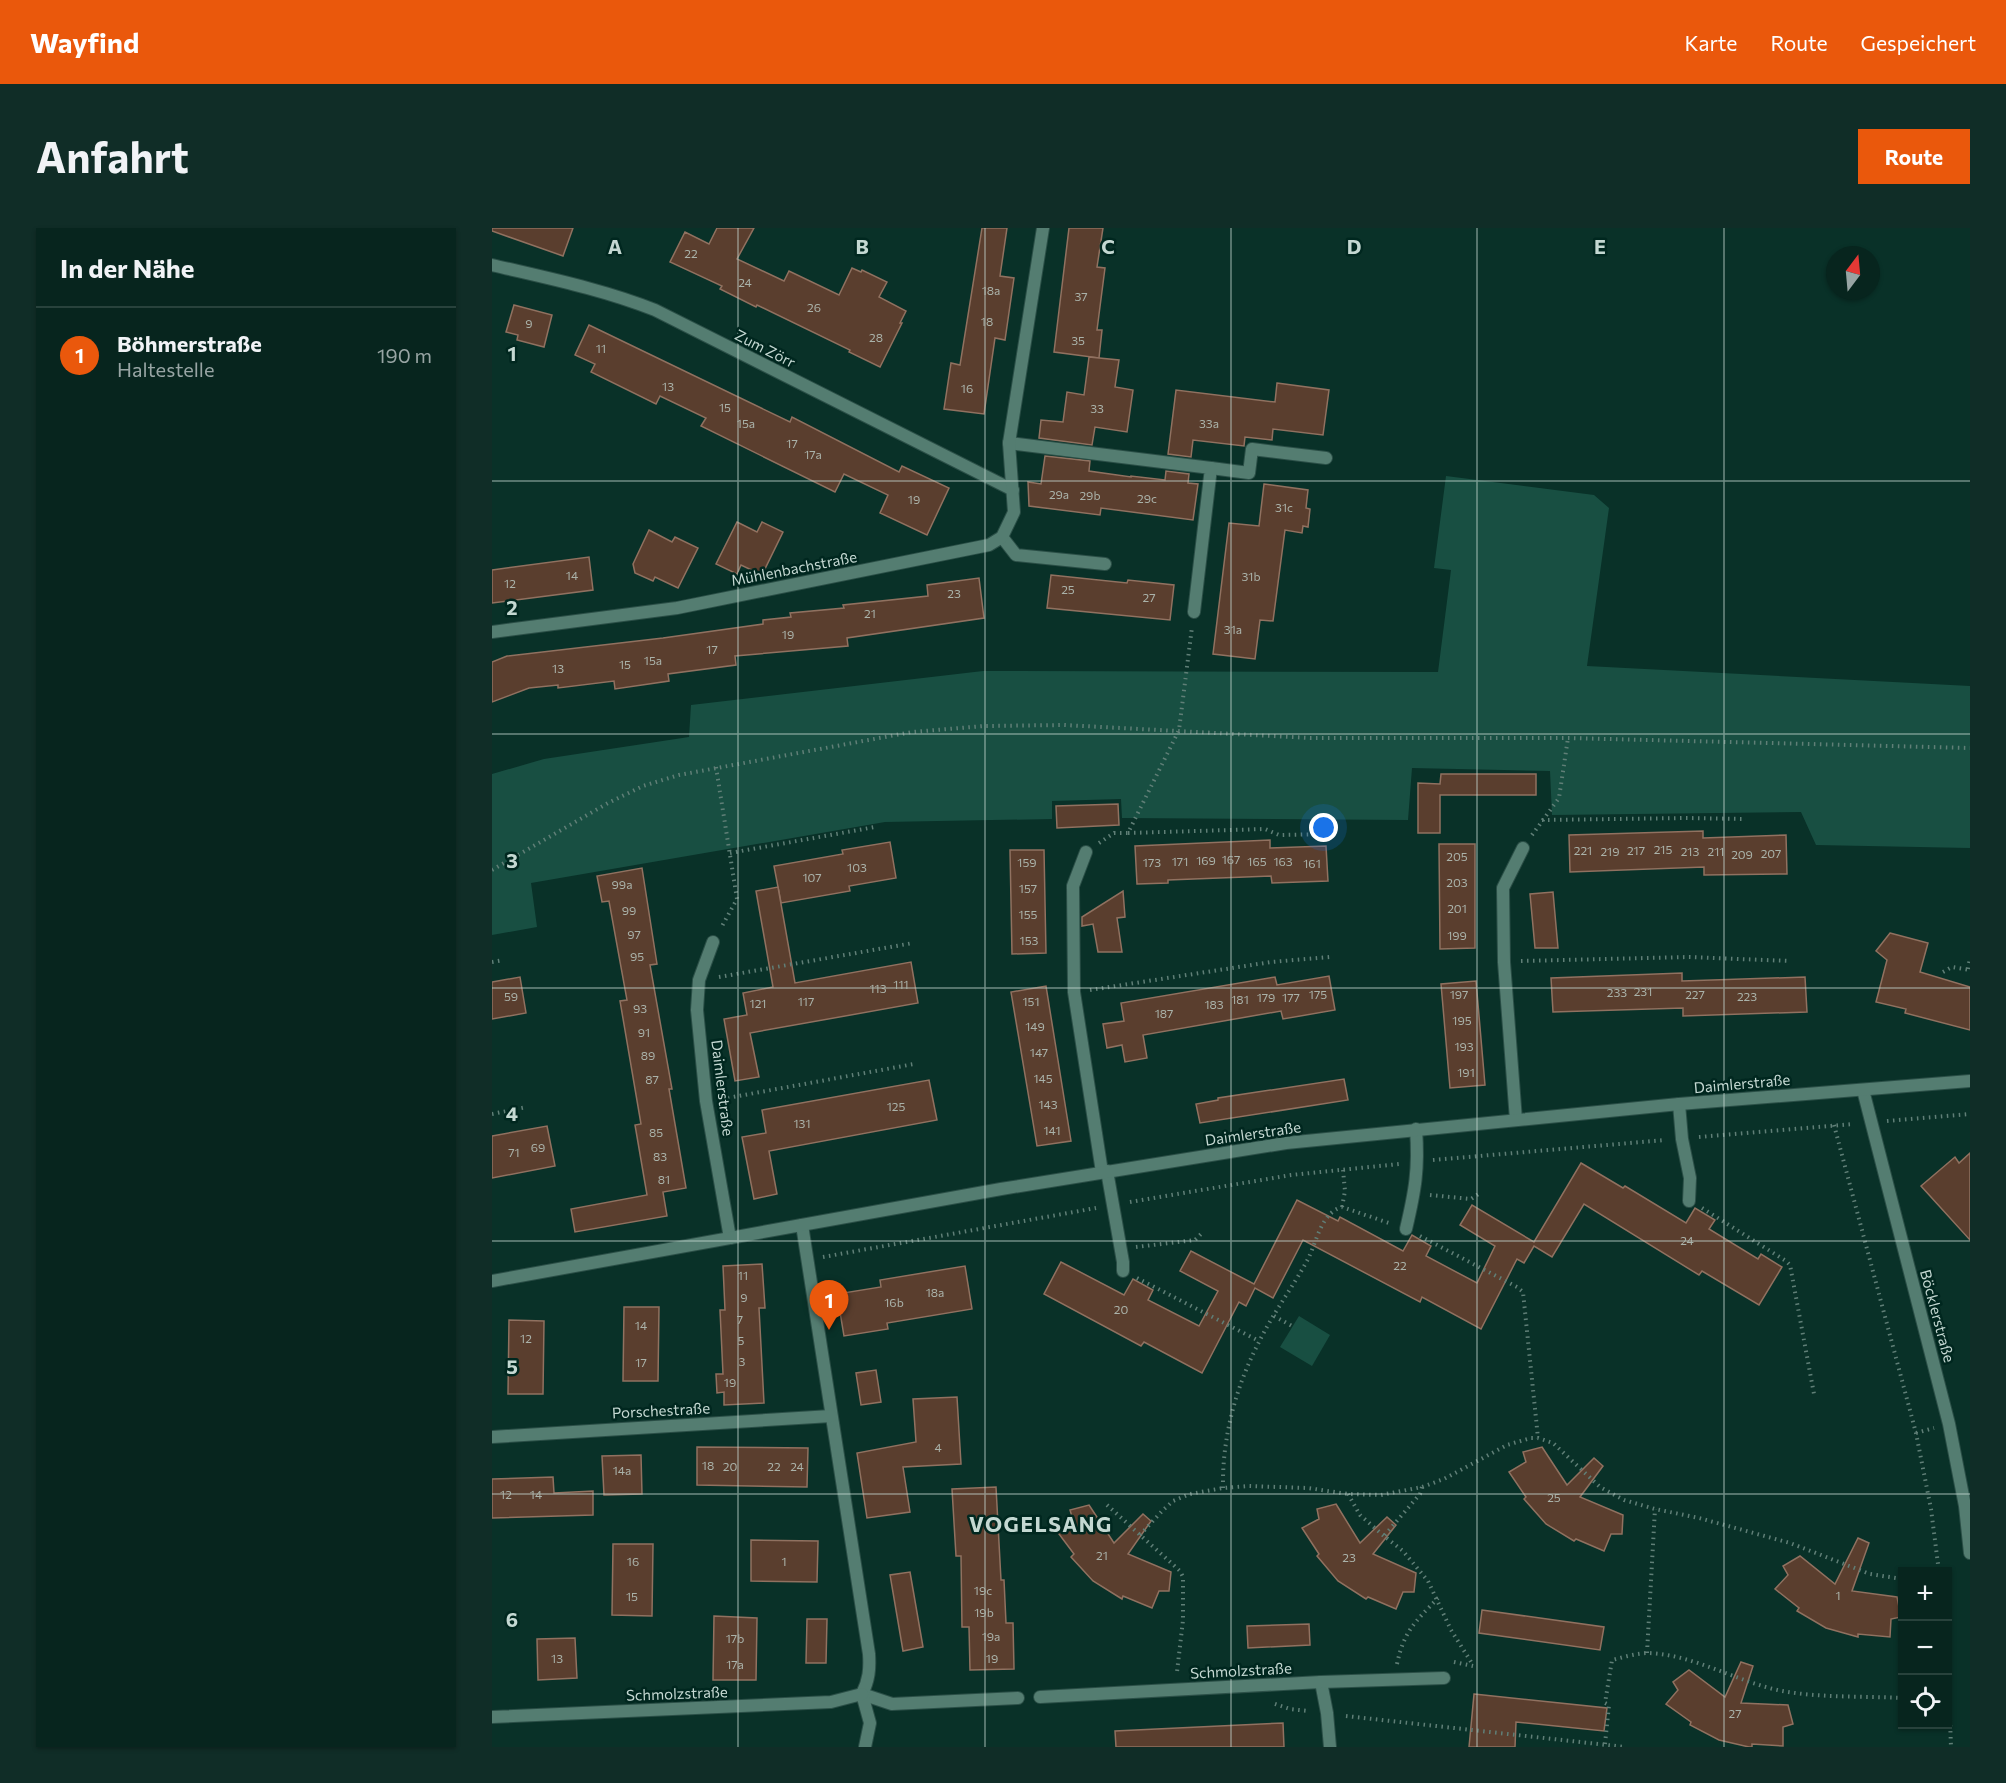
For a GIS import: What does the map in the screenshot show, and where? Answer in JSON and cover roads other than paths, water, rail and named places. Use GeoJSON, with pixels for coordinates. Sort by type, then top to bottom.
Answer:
{"type":"FeatureCollection","features":[{"type":"Feature","properties":{"kind":"street"},"geometry":{"type":"LineString","coordinates":[[1043,228],[1009,443],[1014,512],[1002,537],[1016,555],[1105,564]]}},
{"type":"Feature","properties":{"kind":"street","name":"Zum Zörr"},"geometry":{"type":"LineString","coordinates":[[492,265],[595,289],[655,310],[1013,490]]}},
{"type":"Feature","properties":{"kind":"street"},"geometry":{"type":"LineString","coordinates":[[1009,443],[1249,473],[1252,449],[1326,458]]}},
{"type":"Feature","properties":{"kind":"street"},"geometry":{"type":"LineString","coordinates":[[1194,612],[1211,468]]}},
{"type":"Feature","properties":{"kind":"street","name":"Mühlenbachstraße"},"geometry":{"type":"LineString","coordinates":[[492,632],[677,608],[989,545],[1002,537]]}},
{"type":"Feature","properties":{"kind":"street"},"geometry":{"type":"LineString","coordinates":[[1516,1120],[1504,962],[1503,888],[1523,848]]}},
{"type":"Feature","properties":{"kind":"street"},"geometry":{"type":"LineString","coordinates":[[1086,852],[1073,886],[1074,992],[1105,1171],[1113,1204],[1122,1271]]}},
{"type":"Feature","properties":{"kind":"street","name":"Daimlerstraße"},"geometry":{"type":"LineString","coordinates":[[713,942],[699,980],[697,1010],[706,1101],[730,1238]]}},
{"type":"Feature","properties":{"kind":"street","name":"Daimlerstraße"},"geometry":{"type":"LineString","coordinates":[[492,1281],[1105,1171],[1286,1143],[1679,1104],[1970,1081]]}},
{"type":"Feature","properties":{"kind":"street","name":"Böcklerstraße"},"geometry":{"type":"LineString","coordinates":[[1863,1090],[1949,1424],[1965,1506],[1970,1553]]}},
{"type":"Feature","properties":{"kind":"street"},"geometry":{"type":"LineString","coordinates":[[1679,1104],[1690,1178],[1689,1201]]}},
{"type":"Feature","properties":{"kind":"street"},"geometry":{"type":"LineString","coordinates":[[1406,1229],[1414,1195],[1418,1161],[1416,1129]]}},
{"type":"Feature","properties":{"kind":"street"},"geometry":{"type":"LineString","coordinates":[[802,1225],[870,1660],[868,1682],[862,1694],[870,1723],[865,1747]]}},
{"type":"Feature","properties":{"kind":"street","name":"Porschestraße"},"geometry":{"type":"LineString","coordinates":[[492,1437],[831,1416]]}},
{"type":"Feature","properties":{"kind":"street","name":"Schmolzstraße"},"geometry":{"type":"LineString","coordinates":[[1040,1696],[1444,1678]]}},
{"type":"Feature","properties":{"kind":"street"},"geometry":{"type":"LineString","coordinates":[[1321,1682],[1330,1747]]}},
{"type":"Feature","properties":{"kind":"street"},"geometry":{"type":"LineString","coordinates":[[862,1694],[892,1704],[1018,1698]]}},
{"type":"Feature","properties":{"kind":"street","name":"Schmolzstraße"},"geometry":{"type":"LineString","coordinates":[[492,1717],[831,1702],[862,1694]]}},
{"type":"Feature","properties":{"kind":"place","name":"Böhmerstraße"},"geometry":{"type":"Point","coordinates":[829,1330]}},
{"type":"Feature","properties":{"kind":"district","name":"VOGELSANG"},"geometry":{"type":"Point","coordinates":[1041,1525]}}]}
